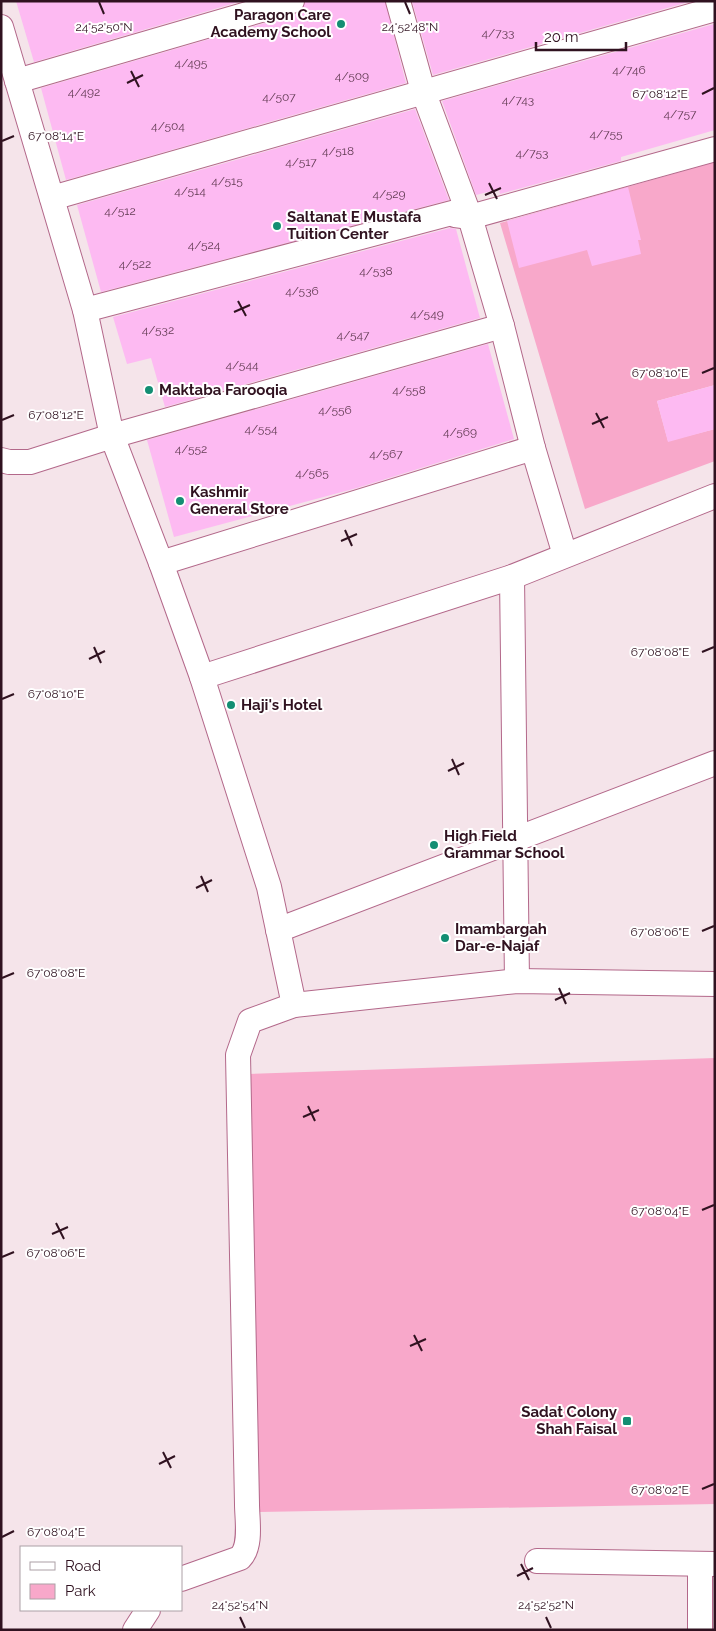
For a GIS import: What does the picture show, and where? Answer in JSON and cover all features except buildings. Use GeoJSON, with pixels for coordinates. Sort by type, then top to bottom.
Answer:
{"type":"FeatureCollection","features":[{"type":"Feature","properties":{"kind":"street"},"geometry":{"type":"LineString","coordinates":[[17,81],[292,1]]}},
{"type":"Feature","properties":{"kind":"street"},"geometry":{"type":"LineString","coordinates":[[398,1],[461,213],[502,326],[532,448],[565,555]]}},
{"type":"Feature","properties":{"kind":"street"},"geometry":{"type":"LineString","coordinates":[[52,198],[715,9]]}},
{"type":"Feature","properties":{"kind":"street"},"geometry":{"type":"LineString","coordinates":[[1,28],[86,310],[112,436],[161,563],[202,678],[269,887],[294,1006]]}},
{"type":"Feature","properties":{"kind":"street"},"geometry":{"type":"LineString","coordinates":[[86,310],[715,149]]}},
{"type":"Feature","properties":{"kind":"street"},"geometry":{"type":"LineString","coordinates":[[1,460],[8,462],[30,462],[112,436],[502,326]]}},
{"type":"Feature","properties":{"kind":"street"},"geometry":{"type":"LineString","coordinates":[[161,563],[532,448]]}},
{"type":"Feature","properties":{"kind":"street"},"geometry":{"type":"LineString","coordinates":[[202,678],[512,578],[715,496]]}},
{"type":"Feature","properties":{"kind":"street"},"geometry":{"type":"LineString","coordinates":[[512,578],[517,981]]}},
{"type":"Feature","properties":{"kind":"street"},"geometry":{"type":"LineString","coordinates":[[278,930],[514,838],[715,763]]}},
{"type":"Feature","properties":{"kind":"street"},"geometry":{"type":"LineString","coordinates":[[182,1579],[225,1565],[240,1558],[244,1554],[246,1546],[247,1494],[238,1055],[250,1021],[294,1006],[517,981],[715,984]]}},
{"type":"Feature","properties":{"kind":"street"},"geometry":{"type":"LineString","coordinates":[[538,1561],[707,1564],[700,1630]]}},
{"type":"Feature","properties":{"kind":"street"},"geometry":{"type":"LineString","coordinates":[[135,1630],[147,1611]]}},
{"type":"Feature","properties":{"kind":"green space"},"geometry":{"type":"Polygon","coordinates":[[[715,162],[715,385],[657,401],[668,441],[715,429],[715,461],[585,509],[500,223],[715,162]]]}},
{"type":"Feature","properties":{"kind":"green space"},"geometry":{"type":"Polygon","coordinates":[[[715,1058],[715,1504],[259,1512],[247,1074],[715,1058]]]}},
{"type":"Feature","properties":{"kind":"place","name":"Paragon Care Academy School"},"geometry":{"type":"Point","coordinates":[341,24]}},
{"type":"Feature","properties":{"kind":"place","name":"Saltanat E Mustafa Tuition Center"},"geometry":{"type":"Point","coordinates":[277,226]}},
{"type":"Feature","properties":{"kind":"place","name":"Maktaba Farooqia"},"geometry":{"type":"Point","coordinates":[149,390]}},
{"type":"Feature","properties":{"kind":"place","name":"Kashmir General Store"},"geometry":{"type":"Point","coordinates":[180,501]}},
{"type":"Feature","properties":{"kind":"place","name":"Haji's Hotel"},"geometry":{"type":"Point","coordinates":[231,705]}},
{"type":"Feature","properties":{"kind":"place","name":"High Field Grammar School"},"geometry":{"type":"Point","coordinates":[434,845]}},
{"type":"Feature","properties":{"kind":"place","name":"Imambargah Dar-e-Najaf"},"geometry":{"type":"Point","coordinates":[445,938]}},
{"type":"Feature","properties":{"kind":"place","name":"Sadat Colony Shah Faisal"},"geometry":{"type":"Point","coordinates":[627,1421]}}]}
